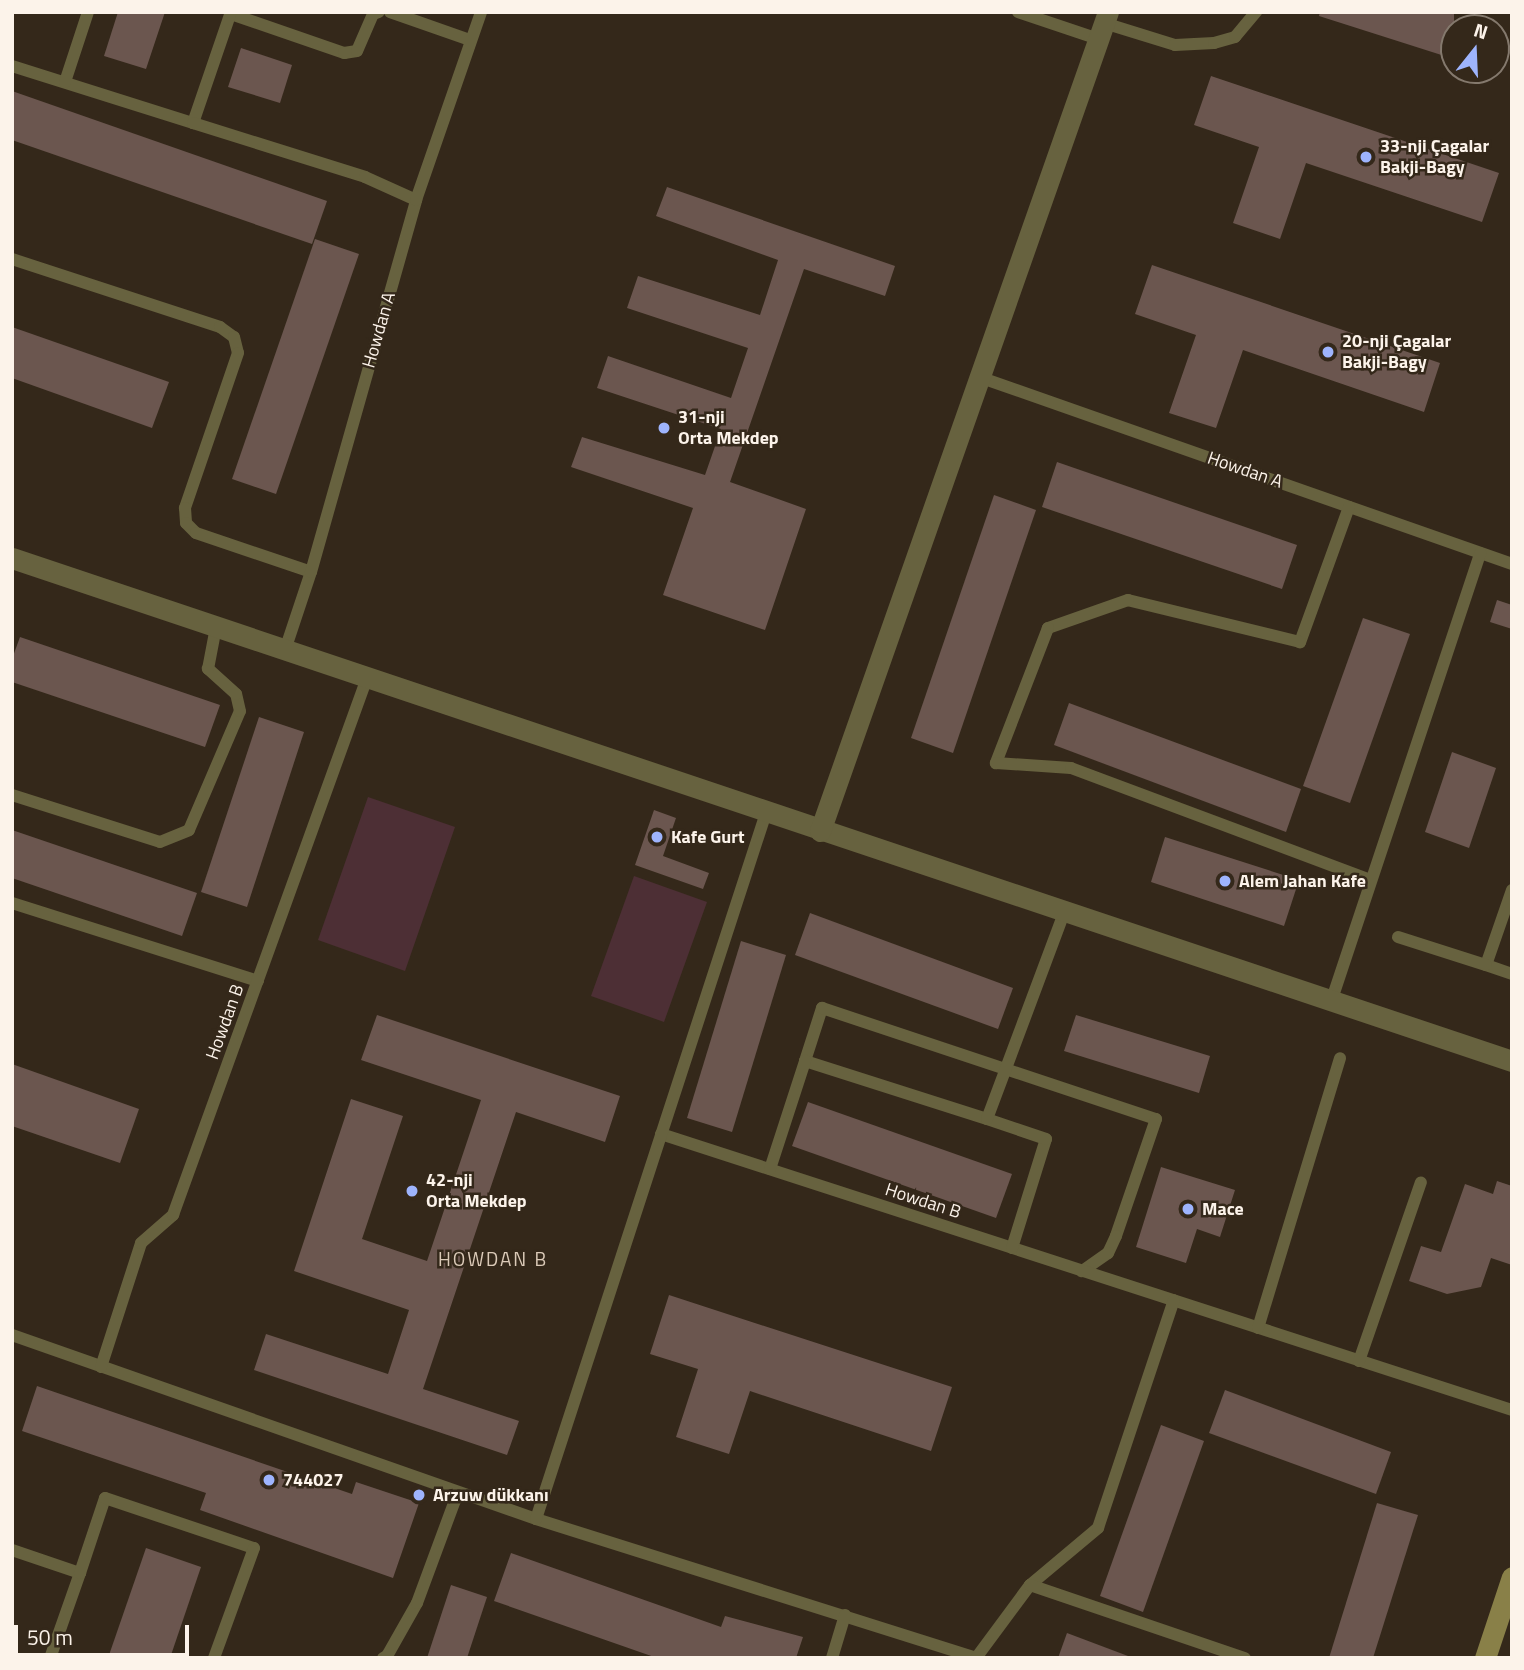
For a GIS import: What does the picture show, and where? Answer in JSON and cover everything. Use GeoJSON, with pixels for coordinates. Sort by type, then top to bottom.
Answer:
{"type":"FeatureCollection","features":[{"type":"Feature","properties":{"kind":"street"},"geometry":{"type":"LineString","coordinates":[[820,831],[1103,25]]}},
{"type":"Feature","properties":{"kind":"street"},"geometry":{"type":"LineString","coordinates":[[12,558],[1064,913],[1512,1061]]}},
{"type":"Feature","properties":{"kind":"street"},"geometry":{"type":"LineString","coordinates":[[1485,1658],[1512,1577]]}},
{"type":"Feature","properties":{"kind":"lane"},"geometry":{"type":"LineString","coordinates":[[65,82],[88,12]]}},
{"type":"Feature","properties":{"kind":"lane"},"geometry":{"type":"LineString","coordinates":[[193,123],[231,13],[344,53],[357,51],[373,14],[379,12]]}},
{"type":"Feature","properties":{"kind":"lane"},"geometry":{"type":"LineString","coordinates":[[390,12],[470,40]]}},
{"type":"Feature","properties":{"kind":"lane","name":"Howdan A"},"geometry":{"type":"LineString","coordinates":[[285,650],[311,572],[416,201],[481,12]]}},
{"type":"Feature","properties":{"kind":"lane"},"geometry":{"type":"LineString","coordinates":[[1018,12],[1103,25],[1175,45],[1214,43],[1235,37],[1256,12]]}},
{"type":"Feature","properties":{"kind":"lane"},"geometry":{"type":"LineString","coordinates":[[12,66],[365,177],[416,201]]}},
{"type":"Feature","properties":{"kind":"lane"},"geometry":{"type":"LineString","coordinates":[[12,258],[220,327],[234,337],[238,353],[185,508],[186,523],[196,533],[311,572]]}},
{"type":"Feature","properties":{"kind":"lane","name":"Howdan A"},"geometry":{"type":"LineString","coordinates":[[979,377],[1512,564]]}},
{"type":"Feature","properties":{"kind":"lane"},"geometry":{"type":"LineString","coordinates":[[1349,507],[1300,642],[1128,600],[1048,628],[996,763],[1071,768],[1371,880]]}},
{"type":"Feature","properties":{"kind":"lane"},"geometry":{"type":"LineString","coordinates":[[1331,1002],[1480,553]]}},
{"type":"Feature","properties":{"kind":"lane"},"geometry":{"type":"LineString","coordinates":[[12,795],[160,842],[189,830],[240,711],[236,694],[208,669],[216,627]]}},
{"type":"Feature","properties":{"kind":"lane","name":"Howdan B"},"geometry":{"type":"LineString","coordinates":[[101,1367],[141,1244],[173,1215],[367,678]]}},
{"type":"Feature","properties":{"kind":"lane"},"geometry":{"type":"LineString","coordinates":[[536,1519],[766,813]]}},
{"type":"Feature","properties":{"kind":"lane"},"geometry":{"type":"LineString","coordinates":[[1486,965],[1512,890]]}},
{"type":"Feature","properties":{"kind":"lane"},"geometry":{"type":"LineString","coordinates":[[12,903],[258,981]]}},
{"type":"Feature","properties":{"kind":"lane"},"geometry":{"type":"LineString","coordinates":[[987,1119],[1064,913]]}},
{"type":"Feature","properties":{"kind":"lane"},"geometry":{"type":"LineString","coordinates":[[1398,937],[1512,974]]}},
{"type":"Feature","properties":{"kind":"lane"},"geometry":{"type":"LineString","coordinates":[[770,1169],[822,1008],[1156,1119],[1116,1236],[1108,1252],[1082,1270]]}},
{"type":"Feature","properties":{"kind":"lane"},"geometry":{"type":"LineString","coordinates":[[1258,1328],[1340,1058]]}},
{"type":"Feature","properties":{"kind":"lane"},"geometry":{"type":"LineString","coordinates":[[806,1061],[1046,1139],[1012,1248]]}},
{"type":"Feature","properties":{"kind":"lane","name":"Howdan B"},"geometry":{"type":"LineString","coordinates":[[661,1134],[1512,1410]]}},
{"type":"Feature","properties":{"kind":"lane"},"geometry":{"type":"LineString","coordinates":[[1359,1361],[1421,1182]]}},
{"type":"Feature","properties":{"kind":"lane"},"geometry":{"type":"LineString","coordinates":[[12,1335],[536,1519],[976,1658],[1030,1585],[1098,1528],[1174,1300]]}},
{"type":"Feature","properties":{"kind":"lane"},"geometry":{"type":"LineString","coordinates":[[383,1658],[387,1656],[417,1603],[458,1492]]}},
{"type":"Feature","properties":{"kind":"lane"},"geometry":{"type":"LineString","coordinates":[[50,1658],[105,1498],[254,1548],[214,1658]]}},
{"type":"Feature","properties":{"kind":"lane"},"geometry":{"type":"LineString","coordinates":[[12,1550],[80,1573]]}},
{"type":"Feature","properties":{"kind":"lane"},"geometry":{"type":"LineString","coordinates":[[1030,1585],[1245,1658]]}},
{"type":"Feature","properties":{"kind":"lane"},"geometry":{"type":"LineString","coordinates":[[832,1658],[845,1615]]}},
{"type":"Feature","properties":{"kind":"shaded area"},"geometry":{"type":"Polygon","coordinates":[[[368,797],[455,827],[405,971],[318,940],[368,797]]]}},
{"type":"Feature","properties":{"kind":"shaded area"},"geometry":{"type":"Polygon","coordinates":[[[634,876],[707,902],[664,1022],[591,996],[634,876]]]}},
{"type":"Feature","properties":{"kind":"building"},"geometry":{"type":"Polygon","coordinates":[[[118,12],[165,12],[146,69],[104,56],[118,12]]]}},
{"type":"Feature","properties":{"kind":"building"},"geometry":{"type":"Polygon","coordinates":[[[1320,12],[1454,12],[1440,14],[1440,55],[1319,16],[1320,12]]]}},
{"type":"Feature","properties":{"kind":"building"},"geometry":{"type":"Polygon","coordinates":[[[241,48],[292,65],[280,103],[228,87],[241,48]]]}},
{"type":"Feature","properties":{"kind":"building","name":"33-nji Çagalar Bakji-Bagy"},"geometry":{"type":"Polygon","coordinates":[[[1211,76],[1499,173],[1482,222],[1306,163],[1280,239],[1233,223],[1259,147],[1194,125],[1211,76]]]}},
{"type":"Feature","properties":{"kind":"building"},"geometry":{"type":"Polygon","coordinates":[[[12,91],[327,201],[312,244],[12,140],[12,91]]]}},
{"type":"Feature","properties":{"kind":"building"},"geometry":{"type":"Polygon","coordinates":[[[667,187],[895,266],[885,296],[804,269],[730,482],[806,509],[765,630],[663,595],[693,508],[571,467],[582,437],[705,475],[721,429],[597,388],[608,356],[731,398],[748,348],[627,308],[638,276],[760,315],[778,260],[656,216],[667,187]]]}},
{"type":"Feature","properties":{"kind":"building"},"geometry":{"type":"Polygon","coordinates":[[[315,239],[359,254],[276,494],[232,479],[315,239]]]}},
{"type":"Feature","properties":{"kind":"building","name":"20-nji Çagalar Bakji-Bagy"},"geometry":{"type":"Polygon","coordinates":[[[1152,265],[1440,363],[1424,412],[1243,350],[1216,428],[1169,413],[1196,335],[1135,314],[1152,265]]]}},
{"type":"Feature","properties":{"kind":"building"},"geometry":{"type":"Polygon","coordinates":[[[12,327],[169,382],[152,428],[12,378],[12,327]]]}},
{"type":"Feature","properties":{"kind":"building"},"geometry":{"type":"Polygon","coordinates":[[[1057,462],[1297,545],[1282,589],[1042,507],[1057,462]]]}},
{"type":"Feature","properties":{"kind":"building"},"geometry":{"type":"Polygon","coordinates":[[[994,495],[1036,510],[953,753],[911,738],[994,495]]]}},
{"type":"Feature","properties":{"kind":"building"},"geometry":{"type":"Polygon","coordinates":[[[1497,600],[1512,605],[1512,629],[1490,622],[1497,600]]]}},
{"type":"Feature","properties":{"kind":"building"},"geometry":{"type":"Polygon","coordinates":[[[1363,618],[1410,634],[1350,803],[1303,786],[1363,618]]]}},
{"type":"Feature","properties":{"kind":"building"},"geometry":{"type":"Polygon","coordinates":[[[20,637],[220,705],[205,747],[12,682],[12,659],[20,637]]]}},
{"type":"Feature","properties":{"kind":"building"},"geometry":{"type":"Polygon","coordinates":[[[1069,703],[1301,789],[1286,832],[1054,745],[1069,703]]]}},
{"type":"Feature","properties":{"kind":"building"},"geometry":{"type":"Polygon","coordinates":[[[259,717],[304,732],[247,907],[201,892],[259,717]]]}},
{"type":"Feature","properties":{"kind":"building"},"geometry":{"type":"Polygon","coordinates":[[[1452,752],[1496,768],[1469,848],[1425,832],[1452,752]]]}},
{"type":"Feature","properties":{"kind":"building","name":"Kafe Gurt"},"geometry":{"type":"Polygon","coordinates":[[[654,810],[676,818],[663,856],[709,873],[703,889],[635,865],[654,810]]]}},
{"type":"Feature","properties":{"kind":"building"},"geometry":{"type":"Polygon","coordinates":[[[12,830],[197,893],[182,936],[12,878],[12,830]]]}},
{"type":"Feature","properties":{"kind":"building","name":"Alem Jahan Kafe"},"geometry":{"type":"Polygon","coordinates":[[[1165,837],[1299,880],[1284,926],[1151,882],[1165,837]]]}},
{"type":"Feature","properties":{"kind":"building"},"geometry":{"type":"Polygon","coordinates":[[[810,913],[1013,988],[998,1029],[795,955],[810,913]]]}},
{"type":"Feature","properties":{"kind":"building"},"geometry":{"type":"Polygon","coordinates":[[[741,941],[786,955],[732,1132],[687,1118],[741,941]]]}},
{"type":"Feature","properties":{"kind":"building"},"geometry":{"type":"Polygon","coordinates":[[[377,1015],[620,1096],[605,1142],[516,1112],[423,1389],[519,1421],[507,1455],[254,1370],[266,1334],[388,1374],[409,1310],[294,1271],[351,1099],[403,1116],[362,1239],[427,1261],[481,1100],[361,1060],[377,1015]]]}},
{"type":"Feature","properties":{"kind":"building"},"geometry":{"type":"Polygon","coordinates":[[[1076,1015],[1210,1056],[1199,1093],[1064,1051],[1076,1015]]]}},
{"type":"Feature","properties":{"kind":"building"},"geometry":{"type":"Polygon","coordinates":[[[12,1064],[139,1109],[120,1163],[12,1126],[12,1064]]]}},
{"type":"Feature","properties":{"kind":"building"},"geometry":{"type":"Polygon","coordinates":[[[808,1102],[1012,1174],[996,1218],[792,1146],[808,1102]]]}},
{"type":"Feature","properties":{"kind":"building","name":"Mace"},"geometry":{"type":"Polygon","coordinates":[[[1161,1167],[1235,1190],[1220,1237],[1197,1229],[1186,1263],[1136,1247],[1161,1167]]]}},
{"type":"Feature","properties":{"kind":"building"},"geometry":{"type":"Polygon","coordinates":[[[1497,1181],[1512,1186],[1512,1265],[1491,1258],[1481,1287],[1447,1294],[1409,1281],[1421,1246],[1441,1252],[1465,1184],[1493,1194],[1497,1181]]]}},
{"type":"Feature","properties":{"kind":"building"},"geometry":{"type":"Polygon","coordinates":[[[669,1295],[952,1387],[931,1451],[750,1391],[729,1454],[676,1437],[698,1369],[650,1354],[669,1295]]]}},
{"type":"Feature","properties":{"kind":"building"},"geometry":{"type":"Polygon","coordinates":[[[37,1386],[352,1494],[356,1482],[419,1503],[393,1578],[200,1510],[206,1493],[22,1431],[37,1386]]]}},
{"type":"Feature","properties":{"kind":"building"},"geometry":{"type":"Polygon","coordinates":[[[1225,1390],[1391,1452],[1376,1494],[1209,1433],[1225,1390]]]}},
{"type":"Feature","properties":{"kind":"building"},"geometry":{"type":"Polygon","coordinates":[[[1161,1425],[1204,1441],[1143,1612],[1100,1596],[1161,1425]]]}},
{"type":"Feature","properties":{"kind":"building"},"geometry":{"type":"Polygon","coordinates":[[[1377,1503],[1418,1515],[1373,1658],[1329,1658],[1377,1503]]]}},
{"type":"Feature","properties":{"kind":"building"},"geometry":{"type":"Polygon","coordinates":[[[146,1548],[201,1567],[170,1658],[108,1658],[146,1548]]]}},
{"type":"Feature","properties":{"kind":"building"},"geometry":{"type":"Polygon","coordinates":[[[511,1553],[721,1627],[725,1616],[803,1637],[796,1658],[657,1658],[494,1601],[511,1553]]]}},
{"type":"Feature","properties":{"kind":"building"},"geometry":{"type":"Polygon","coordinates":[[[451,1585],[487,1597],[467,1658],[427,1658],[451,1585]]]}},
{"type":"Feature","properties":{"kind":"building"},"geometry":{"type":"Polygon","coordinates":[[[1067,1633],[1128,1656],[1058,1658],[1067,1633]]]}},
{"type":"Feature","properties":{"kind":"place","name":"33-nji Çagalar Bakji-Bagy"},"geometry":{"type":"Point","coordinates":[1366,157]}},
{"type":"Feature","properties":{"kind":"place","name":"20-nji Çagalar Bakji-Bagy"},"geometry":{"type":"Point","coordinates":[1328,352]}},
{"type":"Feature","properties":{"kind":"place","name":"31-nji Orta Mekdep"},"geometry":{"type":"Point","coordinates":[664,428]}},
{"type":"Feature","properties":{"kind":"place","name":"Kafe Gurt"},"geometry":{"type":"Point","coordinates":[657,837]}},
{"type":"Feature","properties":{"kind":"place","name":"Alem Jahan Kafe"},"geometry":{"type":"Point","coordinates":[1225,881]}},
{"type":"Feature","properties":{"kind":"place","name":"42-nji Orta Mekdep"},"geometry":{"type":"Point","coordinates":[412,1191]}},
{"type":"Feature","properties":{"kind":"place","name":"Mace"},"geometry":{"type":"Point","coordinates":[1188,1209]}},
{"type":"Feature","properties":{"kind":"place","name":"744027"},"geometry":{"type":"Point","coordinates":[269,1480]}},
{"type":"Feature","properties":{"kind":"place","name":"Arzuw dükkanı"},"geometry":{"type":"Point","coordinates":[419,1495]}},
{"type":"Feature","properties":{"kind":"district","name":"HOWDAN B"},"geometry":{"type":"Point","coordinates":[493,1259]}}]}
